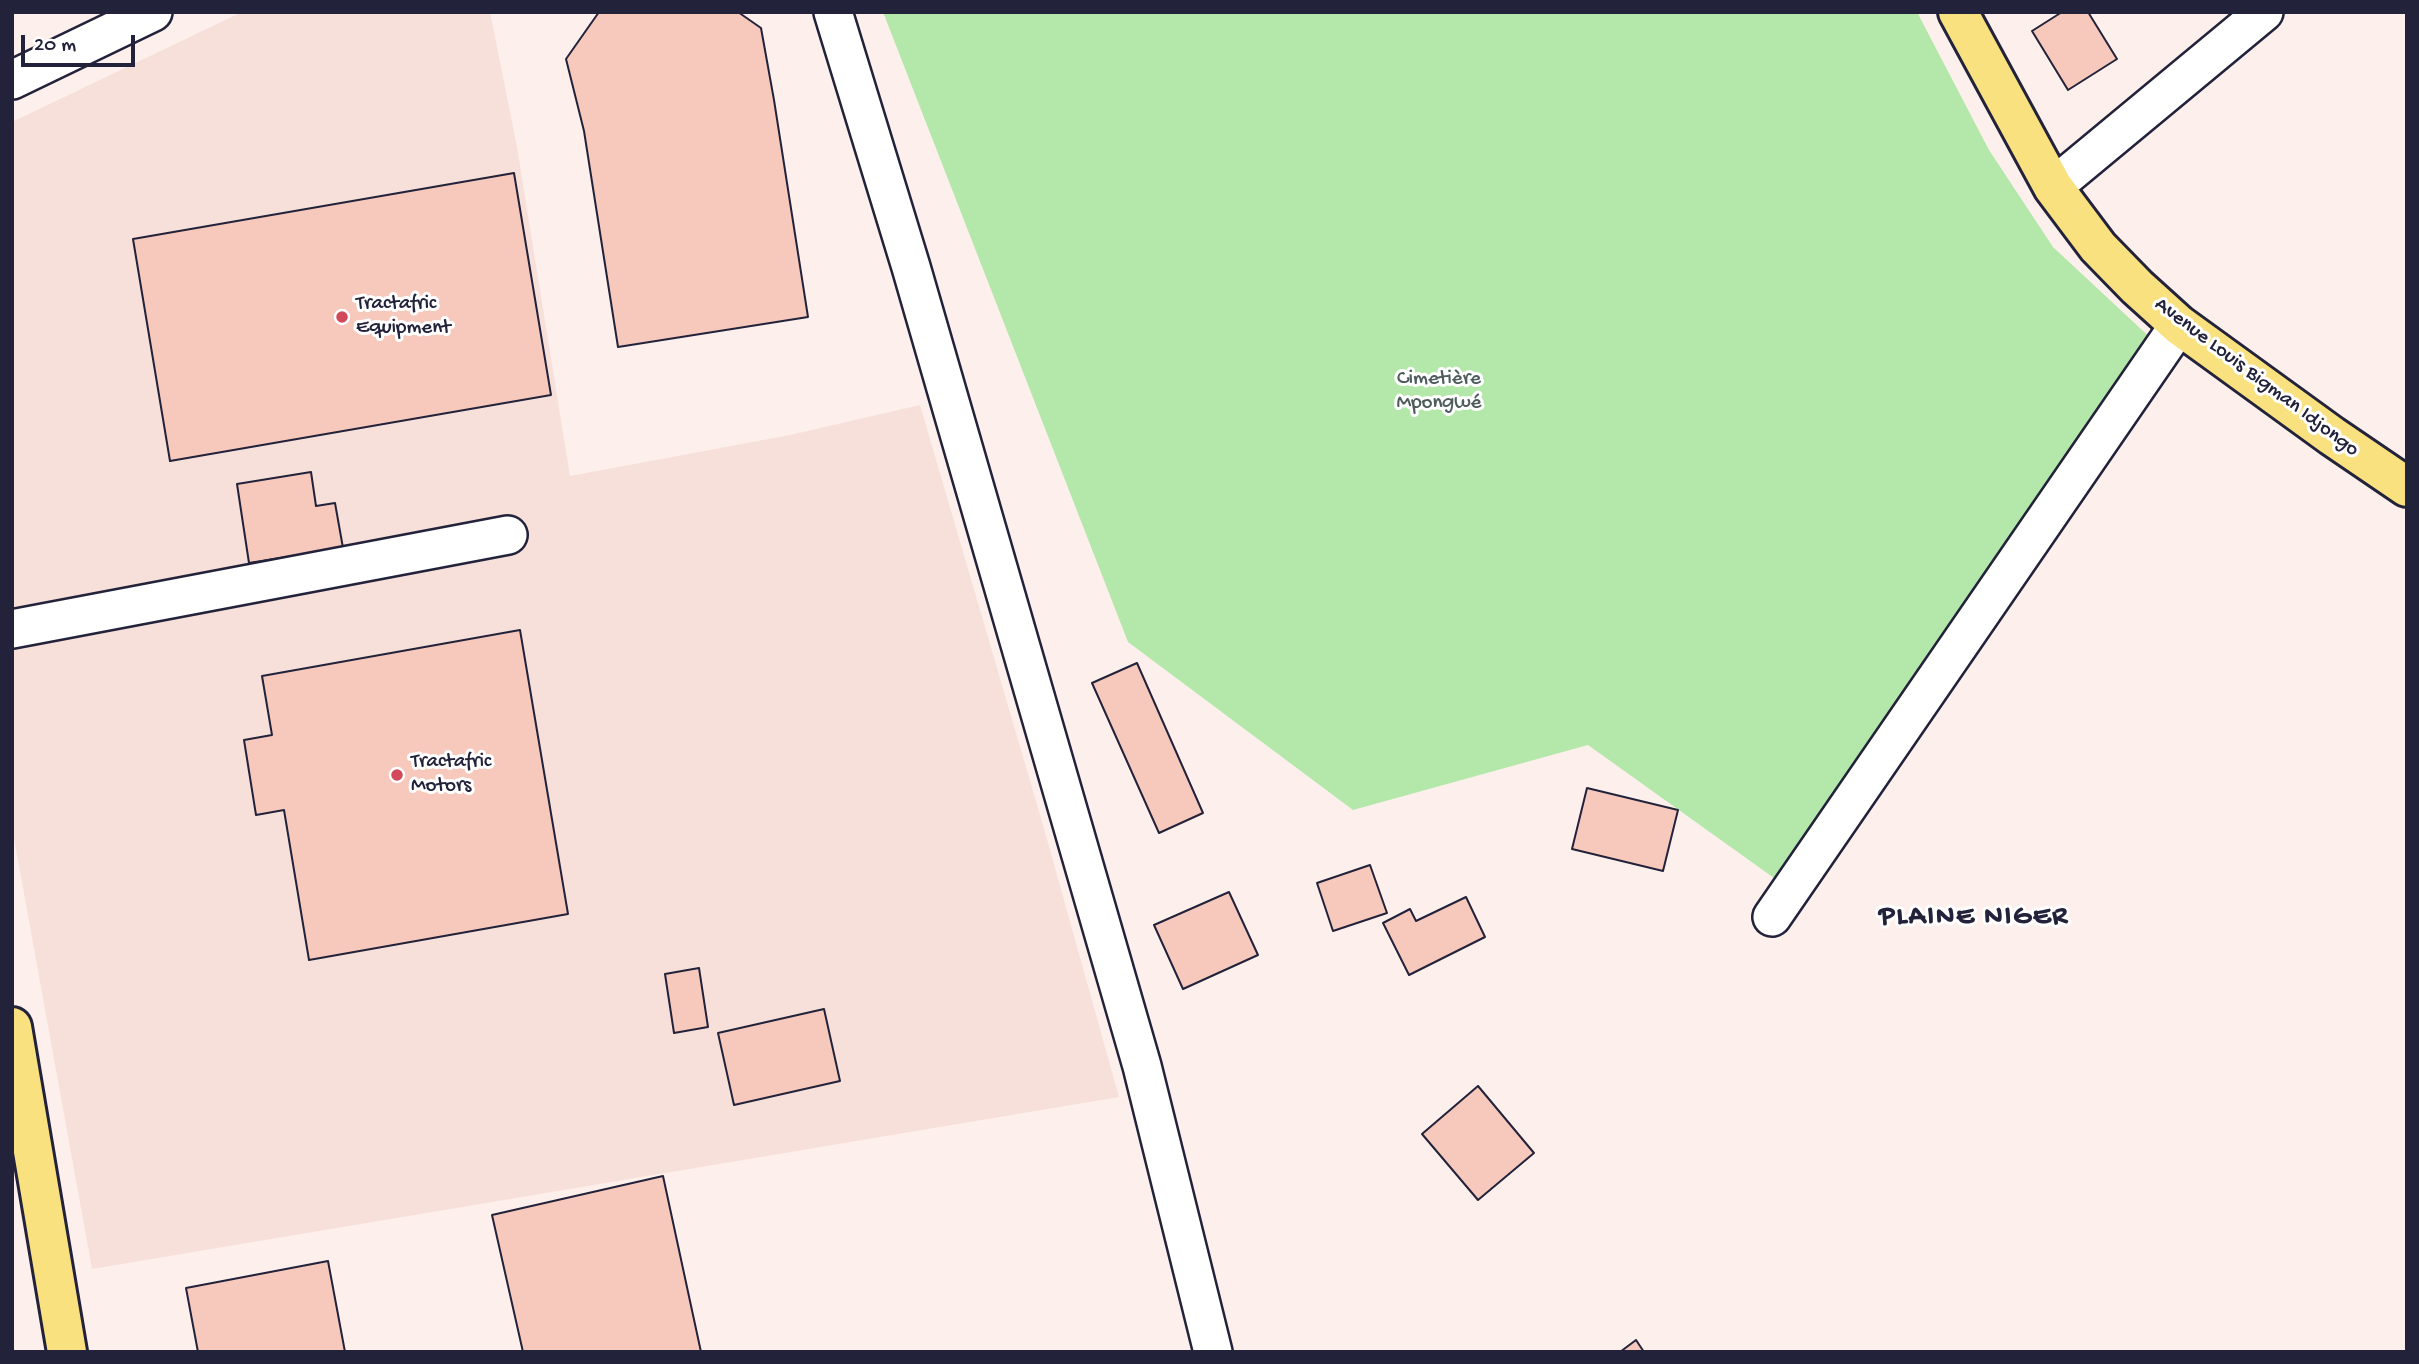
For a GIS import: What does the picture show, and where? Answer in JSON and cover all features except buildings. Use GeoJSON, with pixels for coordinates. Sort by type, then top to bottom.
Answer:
{"type":"FeatureCollection","features":[{"type":"Feature","properties":{"kind":"main road","name":"Avenue Louis Bigman Idjongo"},"geometry":{"type":"LineString","coordinates":[[1958,12],[2053,187],[2098,247],[2179,325],[2407,487]]}},
{"type":"Feature","properties":{"kind":"main road"},"geometry":{"type":"LineString","coordinates":[[12,1027],[66,1352]]}},
{"type":"Feature","properties":{"kind":"street"},"geometry":{"type":"LineString","coordinates":[[12,79],[153,12]]}},
{"type":"Feature","properties":{"kind":"street"},"geometry":{"type":"LineString","coordinates":[[833,12],[911,267],[1142,1066],[1213,1352]]}},
{"type":"Feature","properties":{"kind":"street"},"geometry":{"type":"LineString","coordinates":[[2053,187],[2264,12]]}},
{"type":"Feature","properties":{"kind":"street"},"geometry":{"type":"LineString","coordinates":[[1772,917],[2179,325]]}},
{"type":"Feature","properties":{"kind":"street"},"geometry":{"type":"LineString","coordinates":[[12,629],[508,535]]}},
{"type":"Feature","properties":{"kind":"shaded area"},"geometry":{"type":"Polygon","coordinates":[[[242,12],[490,12],[517,147],[570,476],[790,435],[920,405],[1043,825],[1119,1097],[92,1269],[12,827],[12,122],[242,12]]]}},
{"type":"Feature","properties":{"kind":"green space","name":"Cimetière Mpongwé"},"geometry":{"type":"Polygon","coordinates":[[[883,12],[1917,12],[1989,150],[2053,247],[2156,343],[1781,883],[1588,745],[1353,810],[1128,642],[883,12]]]}},
{"type":"Feature","properties":{"kind":"place","name":"Tractafric Equipment"},"geometry":{"type":"Point","coordinates":[342,317]}},
{"type":"Feature","properties":{"kind":"place","name":"Tractafric Motors"},"geometry":{"type":"Point","coordinates":[397,775]}},
{"type":"Feature","properties":{"kind":"district","name":"PLAINE NIGER"},"geometry":{"type":"Point","coordinates":[1974,919]}}]}
